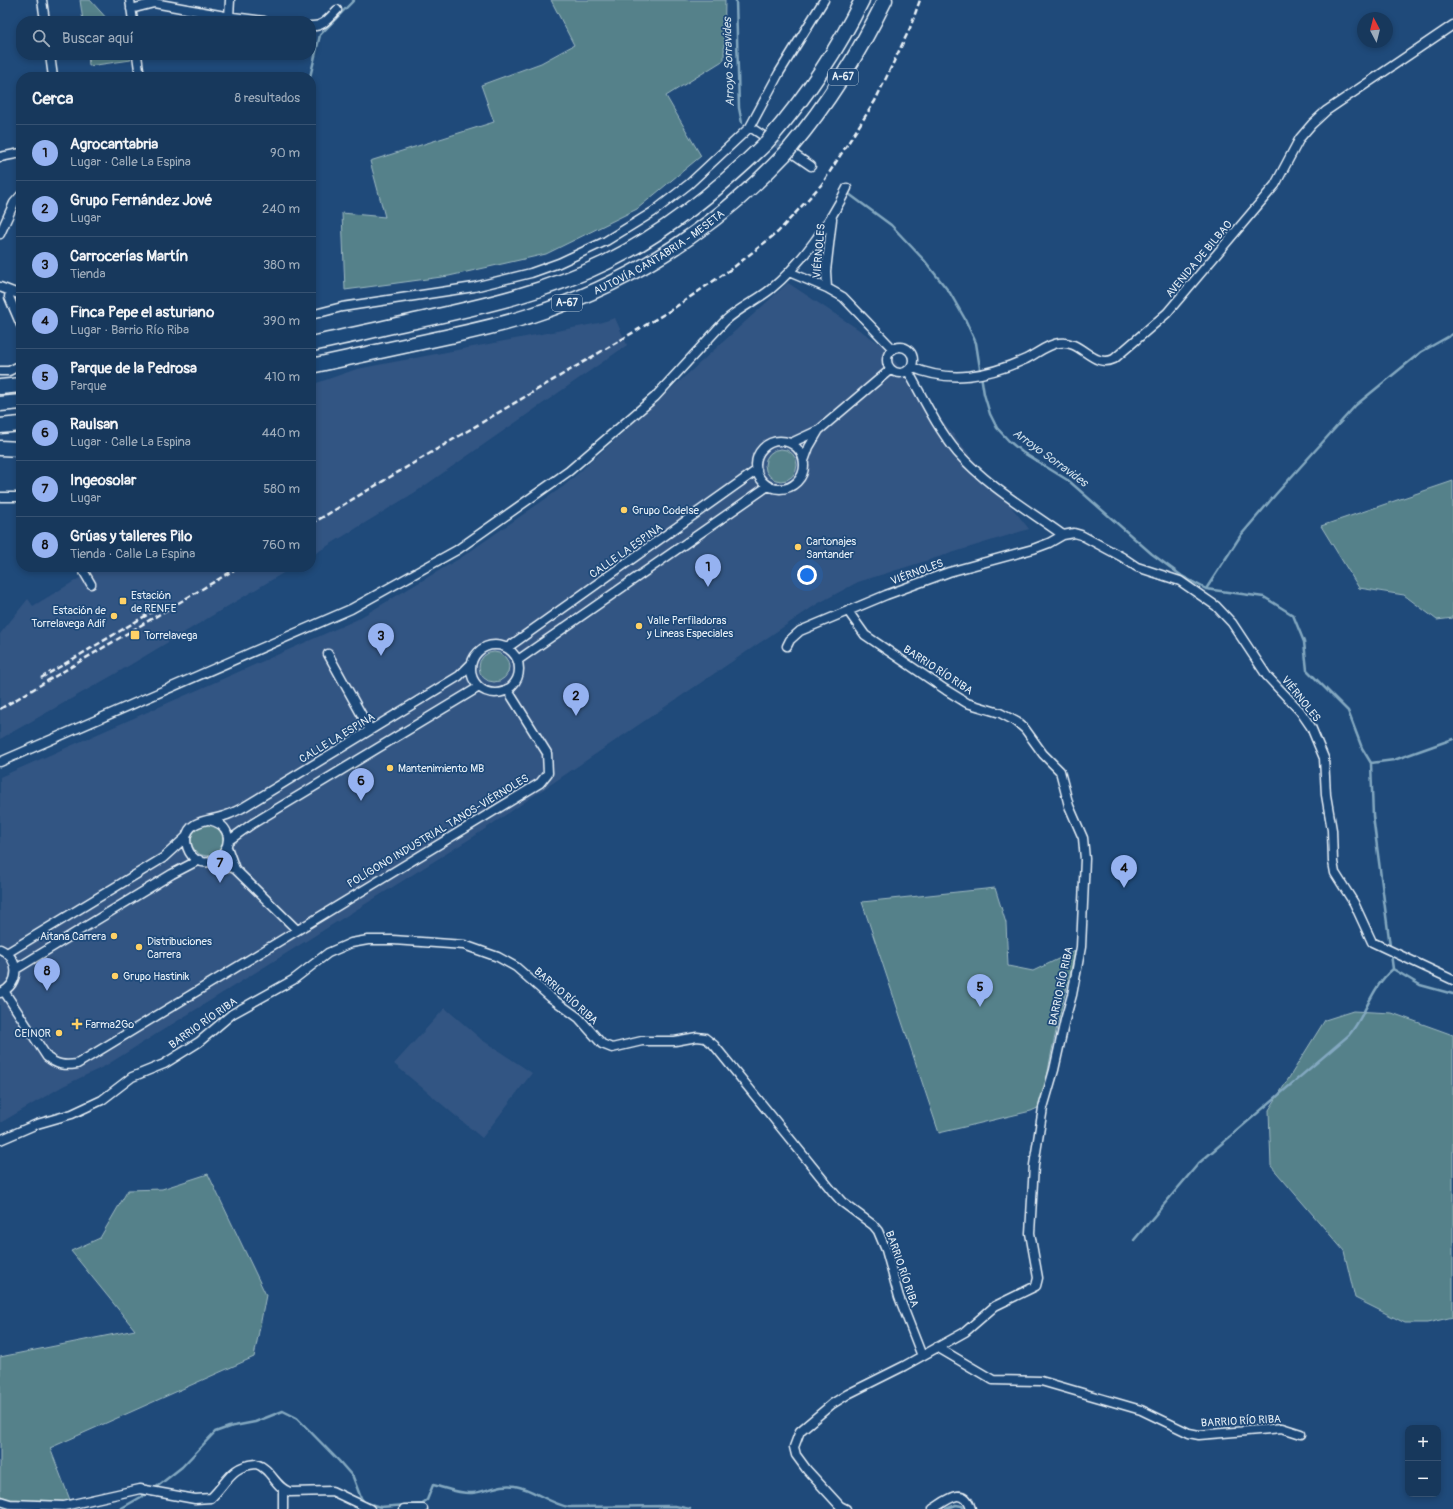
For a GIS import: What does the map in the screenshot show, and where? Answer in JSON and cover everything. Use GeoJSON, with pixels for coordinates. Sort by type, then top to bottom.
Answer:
{"type":"FeatureCollection","features":[{"type":"Feature","properties":{"kind":"highway","name":"AUTOVÍA CANTABRIA - MESETA"},"geometry":{"type":"LineString","coordinates":[[316,343],[511,299],[556,284],[607,262],[654,235],[694,207],[726,181],[766,138],[820,74],[842,38],[862,0]]}},
{"type":"Feature","properties":{"kind":"highway","name":"AUTOVÍA CANTABRIA - MESETA"},"geometry":{"type":"LineString","coordinates":[[316,365],[530,316],[592,293],[627,276],[665,254],[729,207],[790,152],[841,81],[870,32],[885,0]]}},
{"type":"Feature","properties":{"kind":"highway"},"geometry":{"type":"LineString","coordinates":[[316,373],[473,336],[515,324],[530,316]]}},
{"type":"Feature","properties":{"kind":"highway"},"geometry":{"type":"LineString","coordinates":[[316,337],[357,328],[411,322]]}},
{"type":"Feature","properties":{"kind":"highway"},"geometry":{"type":"LineString","coordinates":[[0,388],[16,386]]}},
{"type":"Feature","properties":{"kind":"highway"},"geometry":{"type":"LineString","coordinates":[[0,404],[16,403]]}},
{"type":"Feature","properties":{"kind":"highway"},"geometry":{"type":"LineString","coordinates":[[0,426],[16,424]]}},
{"type":"Feature","properties":{"kind":"highway"},"geometry":{"type":"LineString","coordinates":[[0,448],[16,449]]}},
{"type":"Feature","properties":{"kind":"street"},"geometry":{"type":"LineString","coordinates":[[42,0],[44,16]]}},
{"type":"Feature","properties":{"kind":"street"},"geometry":{"type":"LineString","coordinates":[[130,0],[132,16]]}},
{"type":"Feature","properties":{"kind":"street"},"geometry":{"type":"LineString","coordinates":[[229,16],[230,0]]}},
{"type":"Feature","properties":{"kind":"street"},"geometry":{"type":"LineString","coordinates":[[316,314],[342,307],[474,287],[531,273],[559,263],[606,240],[653,212],[690,184],[750,127],[779,73],[824,0]]}},
{"type":"Feature","properties":{"kind":"street"},"geometry":{"type":"LineString","coordinates":[[131,9],[163,2],[225,16]]}},
{"type":"Feature","properties":{"kind":"street"},"geometry":{"type":"LineString","coordinates":[[316,27],[324,23],[337,10]]}},
{"type":"Feature","properties":{"kind":"street","name":"AVENIDA DE BILBAO"},"geometry":{"type":"LineString","coordinates":[[909,369],[949,377],[975,376],[1022,360],[1057,343],[1064,342],[1078,346],[1101,362],[1109,362],[1114,359],[1167,313],[1257,208],[1275,185],[1300,138],[1312,124],[1332,107],[1453,25]]}},
{"type":"Feature","properties":{"kind":"street"},"geometry":{"type":"LineString","coordinates":[[51,60],[52,72]]}},
{"type":"Feature","properties":{"kind":"street"},"geometry":{"type":"LineString","coordinates":[[138,60],[139,72]]}},
{"type":"Feature","properties":{"kind":"street"},"geometry":{"type":"LineString","coordinates":[[750,127],[766,138]]}},
{"type":"Feature","properties":{"kind":"street"},"geometry":{"type":"LineString","coordinates":[[790,152],[811,166]]}},
{"type":"Feature","properties":{"kind":"street"},"geometry":{"type":"LineString","coordinates":[[0,157],[16,154]]}},
{"type":"Feature","properties":{"kind":"street","name":"VIÉRNOLES"},"geometry":{"type":"LineString","coordinates":[[847,188],[832,217],[788,272],[827,288],[843,297],[893,349]]}},
{"type":"Feature","properties":{"kind":"street"},"geometry":{"type":"LineString","coordinates":[[0,234],[16,200]]}},
{"type":"Feature","properties":{"kind":"street","name":"VIÉRNOLES"},"geometry":{"type":"LineString","coordinates":[[827,288],[826,271],[832,217]]}},
{"type":"Feature","properties":{"kind":"street"},"geometry":{"type":"LineString","coordinates":[[0,762],[351,609],[457,550],[569,472],[655,397],[734,312],[749,305],[772,288],[788,272]]}},
{"type":"Feature","properties":{"kind":"street"},"geometry":{"type":"LineString","coordinates":[[0,287],[16,294]]}},
{"type":"Feature","properties":{"kind":"street"},"geometry":{"type":"LineString","coordinates":[[10,292],[9,297],[16,313]]}},
{"type":"Feature","properties":{"kind":"street"},"geometry":{"type":"LineString","coordinates":[[901,346],[910,350],[913,359],[909,369],[899,373],[891,369],[887,358],[893,349],[901,346]]}},
{"type":"Feature","properties":{"kind":"street"},"geometry":{"type":"LineString","coordinates":[[0,371],[9,371],[16,368]]}},
{"type":"Feature","properties":{"kind":"street"},"geometry":{"type":"LineString","coordinates":[[819,430],[809,447],[804,461],[802,476],[797,482],[783,489],[768,486],[759,477],[756,463],[762,449],[776,441],[791,443],[819,430],[891,369]]}},
{"type":"Feature","properties":{"kind":"street"},"geometry":{"type":"LineString","coordinates":[[909,369],[940,428],[957,452],[980,475],[1063,535]]}},
{"type":"Feature","properties":{"kind":"street"},"geometry":{"type":"LineString","coordinates":[[791,443],[802,454],[804,461]]}},
{"type":"Feature","properties":{"kind":"street","name":"CALLE LA ESPINA"},"geometry":{"type":"LineString","coordinates":[[16,969],[14,963],[4,951],[163,858],[186,837],[192,826],[197,822],[225,816],[244,807],[459,676],[471,664],[477,652],[483,647],[495,644],[507,648],[757,470]]}},
{"type":"Feature","properties":{"kind":"street"},"geometry":{"type":"LineString","coordinates":[[518,660],[768,486]]}},
{"type":"Feature","properties":{"kind":"street"},"geometry":{"type":"LineString","coordinates":[[0,496],[16,497]]}},
{"type":"Feature","properties":{"kind":"street","name":"VIÉRNOLES"},"geometry":{"type":"LineString","coordinates":[[787,646],[790,640],[800,631],[818,622],[848,612],[886,595],[942,574],[1049,544],[1063,535],[1074,533],[1081,535],[1122,557],[1137,567],[1180,581],[1211,603],[1232,622],[1267,676],[1300,711],[1311,727],[1324,758],[1326,795],[1332,830],[1333,862],[1335,873],[1354,903],[1372,942],[1453,980]]}},
{"type":"Feature","properties":{"kind":"street"},"geometry":{"type":"LineString","coordinates":[[84,572],[91,584]]}},
{"type":"Feature","properties":{"kind":"street","name":"BARRIO RÍO RIBA"},"geometry":{"type":"LineString","coordinates":[[846,1509],[840,1506],[799,1461],[794,1447],[800,1431],[832,1404],[965,1332],[995,1306],[1036,1286],[1038,1278],[1030,1233],[1034,1165],[1043,1108],[1054,1070],[1072,995],[1081,948],[1085,859],[1083,838],[1069,806],[1060,771],[1043,754],[1025,728],[1000,713],[967,703],[946,690],[865,635],[848,612]]}},
{"type":"Feature","properties":{"kind":"street"},"geometry":{"type":"LineString","coordinates":[[471,664],[472,677],[479,687],[493,693],[508,689],[518,677],[518,660],[514,653],[507,648]]}},
{"type":"Feature","properties":{"kind":"street"},"geometry":{"type":"LineString","coordinates":[[328,654],[370,730]]}},
{"type":"Feature","properties":{"kind":"street"},"geometry":{"type":"LineString","coordinates":[[211,861],[221,856],[227,844],[252,824],[479,687]]}},
{"type":"Feature","properties":{"kind":"street","name":"POLÍGONO INDUSTRIAL TANOS-VIÉRNOLES"},"geometry":{"type":"LineString","coordinates":[[2,992],[47,1057],[55,1064],[72,1065],[90,1056],[540,783],[548,773],[549,765],[547,753],[508,689]]}},
{"type":"Feature","properties":{"kind":"street"},"geometry":{"type":"LineString","coordinates":[[209,820],[220,824],[224,829],[227,835],[227,844],[235,869]]}},
{"type":"Feature","properties":{"kind":"street"},"geometry":{"type":"LineString","coordinates":[[186,837],[187,849],[194,858],[211,861],[235,869],[296,930]]}},
{"type":"Feature","properties":{"kind":"street"},"geometry":{"type":"LineString","coordinates":[[2,992],[13,982],[16,969],[178,871],[199,860]]}},
{"type":"Feature","properties":{"kind":"street","name":"BARRIO RÍO RIBA"},"geometry":{"type":"LineString","coordinates":[[0,1140],[37,1124],[72,1114],[102,1100],[132,1077],[164,1064],[199,1042],[232,1014],[293,980],[328,953],[350,943],[368,940],[393,940],[464,945],[477,949],[516,967],[550,997],[579,1018],[602,1044],[612,1048],[642,1041],[675,1042],[698,1036],[705,1038],[714,1045],[833,1192],[846,1206],[873,1224],[878,1231],[886,1250],[899,1296],[922,1356]]}},
{"type":"Feature","properties":{"kind":"street","name":"BARRIO RÍO RIBA"},"geometry":{"type":"LineString","coordinates":[[937,1347],[993,1380],[1041,1381],[1141,1410],[1189,1433],[1199,1435],[1282,1428],[1301,1434]]}},
{"type":"Feature","properties":{"kind":"street"},"geometry":{"type":"LineString","coordinates":[[0,1501],[17,1504],[64,1506],[140,1488],[149,1491],[164,1492],[196,1499],[211,1498],[233,1471],[246,1465],[256,1464],[270,1474],[283,1490],[290,1492],[332,1490],[370,1509]]}},
{"type":"Feature","properties":{"kind":"street"},"geometry":{"type":"LineString","coordinates":[[283,1490],[283,1509]]}},
{"type":"Feature","properties":{"kind":"street"},"geometry":{"type":"LineString","coordinates":[[933,1509],[953,1496],[962,1497],[969,1502],[971,1509]]}},
{"type":"Feature","properties":{"kind":"street"},"geometry":{"type":"LineString","coordinates":[[404,1509],[423,1509]]}},
{"type":"Feature","properties":{"kind":"shaded area"},"geometry":{"type":"Polygon","coordinates":[[[788,283],[882,345],[1029,529],[858,582],[817,604],[473,837],[105,1066],[63,1086],[0,1123],[0,777],[356,620],[462,557],[564,486],[788,283]]]}},
{"type":"Feature","properties":{"kind":"shaded area"},"geometry":{"type":"Polygon","coordinates":[[[615,318],[627,345],[417,491],[316,553],[316,383],[357,369],[599,323],[615,318]]]}},
{"type":"Feature","properties":{"kind":"shaded area"},"geometry":{"type":"Polygon","coordinates":[[[90,572],[285,572],[115,674],[0,739],[0,634],[28,599],[33,606],[90,572]]]}},
{"type":"Feature","properties":{"kind":"shaded area"},"geometry":{"type":"Polygon","coordinates":[[[445,1008],[482,1040],[532,1073],[482,1138],[394,1064],[445,1008]]]}},
{"type":"Feature","properties":{"kind":"green space"},"geometry":{"type":"Polygon","coordinates":[[[80,0],[90,0],[104,16],[82,16],[80,0]]]}},
{"type":"Feature","properties":{"kind":"green space"},"geometry":{"type":"Polygon","coordinates":[[[551,0],[725,0],[724,60],[666,96],[701,156],[637,209],[546,254],[449,276],[345,290],[342,213],[385,217],[370,161],[494,122],[481,85],[541,63],[574,45],[551,0]]]}},
{"type":"Feature","properties":{"kind":"green space"},"geometry":{"type":"Polygon","coordinates":[[[88,60],[131,60],[89,66],[88,60]]]}},
{"type":"Feature","properties":{"kind":"green space"},"geometry":{"type":"Polygon","coordinates":[[[781,449],[792,454],[797,465],[792,476],[781,481],[770,476],[765,465],[770,454],[781,449]]]}},
{"type":"Feature","properties":{"kind":"green space"},"geometry":{"type":"Polygon","coordinates":[[[1453,481],[1453,618],[1437,620],[1404,595],[1359,588],[1321,526],[1453,481]]]}},
{"type":"Feature","properties":{"kind":"green space"},"geometry":{"type":"Polygon","coordinates":[[[494,652],[505,656],[509,667],[505,678],[494,682],[483,678],[479,667],[483,656],[494,652]]]}},
{"type":"Feature","properties":{"kind":"green space"},"geometry":{"type":"Polygon","coordinates":[[[207,824],[216,827],[220,831],[223,840],[220,849],[216,853],[207,856],[198,853],[194,849],[191,840],[194,831],[198,827],[207,824]]]}},
{"type":"Feature","properties":{"kind":"green space"},"geometry":{"type":"Polygon","coordinates":[[[995,888],[1006,923],[1008,966],[1033,971],[1075,951],[1054,1037],[1044,1093],[1040,1107],[1031,1111],[939,1133],[862,902],[995,888]]]}},
{"type":"Feature","properties":{"kind":"green space"},"geometry":{"type":"Polygon","coordinates":[[[1353,1011],[1392,1013],[1453,1035],[1453,1317],[1427,1323],[1405,1323],[1355,1298],[1344,1251],[1271,1166],[1269,1110],[1325,1020],[1353,1011]]]}},
{"type":"Feature","properties":{"kind":"green space"},"geometry":{"type":"Polygon","coordinates":[[[208,1174],[266,1295],[254,1357],[50,1448],[72,1505],[0,1500],[0,1357],[135,1330],[71,1251],[100,1238],[128,1190],[162,1189],[208,1174]]]}},
{"type":"Feature","properties":{"kind":"waterway"},"geometry":{"type":"LineString","coordinates":[[316,52],[320,35],[354,0]]}},
{"type":"Feature","properties":{"kind":"waterway","name":"Arroyo Sorravides"},"geometry":{"type":"LineString","coordinates":[[736,0],[739,108],[742,123]]}},
{"type":"Feature","properties":{"kind":"waterway"},"geometry":{"type":"LineString","coordinates":[[311,72],[314,60]]}},
{"type":"Feature","properties":{"kind":"waterway","name":"Arroyo Sorravides"},"geometry":{"type":"LineString","coordinates":[[849,194],[891,225],[924,260],[950,293],[965,319],[976,343],[984,394],[990,414],[997,428],[1009,441],[1022,452],[1069,481],[1152,554],[1182,576],[1206,589],[1264,597],[1293,615],[1304,642],[1307,670],[1348,711],[1362,748],[1371,763],[1373,816],[1393,969]]}},
{"type":"Feature","properties":{"kind":"waterway"},"geometry":{"type":"LineString","coordinates":[[1206,589],[1241,535],[1356,405],[1421,352],[1453,334]]}},
{"type":"Feature","properties":{"kind":"waterway"},"geometry":{"type":"LineString","coordinates":[[1371,763],[1394,760],[1453,739]]}},
{"type":"Feature","properties":{"kind":"waterway","name":"Arroyo Sorravides"},"geometry":{"type":"LineString","coordinates":[[1393,969],[1420,985],[1453,994]]}},
{"type":"Feature","properties":{"kind":"waterway"},"geometry":{"type":"LineString","coordinates":[[1134,1240],[1199,1163],[1349,1035],[1360,1019],[1379,984],[1393,969]]}},
{"type":"Feature","properties":{"kind":"waterway"},"geometry":{"type":"LineString","coordinates":[[154,1489],[182,1467],[215,1432],[229,1427],[255,1422],[283,1411],[297,1418],[339,1461],[353,1477],[364,1502],[380,1507],[421,1504],[427,1500],[433,1485],[457,1492],[467,1493],[509,1485],[529,1490],[555,1503],[569,1507],[675,1506],[690,1509]]}},
{"type":"Feature","properties":{"kind":"waterway"},"geometry":{"type":"LineString","coordinates":[[120,1509],[148,1493]]}},
{"type":"Feature","properties":{"kind":"waterway"},"geometry":{"type":"LineString","coordinates":[[946,1509],[956,1505],[962,1506],[964,1509]]}},
{"type":"Feature","properties":{"kind":"tunnel"},"geometry":{"type":"LineString","coordinates":[[766,137],[790,152]]}},
{"type":"Feature","properties":{"kind":"railway"},"geometry":{"type":"LineString","coordinates":[[316,521],[671,310],[734,267],[778,232],[822,184],[875,101],[910,28],[920,0]]}},
{"type":"Feature","properties":{"kind":"railway"},"geometry":{"type":"LineString","coordinates":[[0,709],[231,572]]}},
{"type":"Feature","properties":{"kind":"railway"},"geometry":{"type":"LineString","coordinates":[[41,678],[167,603]]}},
{"type":"Feature","properties":{"kind":"place","name":"Grupo Codelse"},"geometry":{"type":"Point","coordinates":[624,510]}},
{"type":"Feature","properties":{"kind":"place","name":"Cartonajes Santander"},"geometry":{"type":"Point","coordinates":[798,547]}},
{"type":"Feature","properties":{"kind":"place","name":"Agrocantabria"},"geometry":{"type":"Point","coordinates":[708,587]}},
{"type":"Feature","properties":{"kind":"place","name":"Estación de RENFE"},"geometry":{"type":"Point","coordinates":[123,601]}},
{"type":"Feature","properties":{"kind":"place","name":"Estación de Torrelavega Adif"},"geometry":{"type":"Point","coordinates":[114,616]}},
{"type":"Feature","properties":{"kind":"place","name":"Valle Perfiladoras y Lineas Especiales"},"geometry":{"type":"Point","coordinates":[639,626]}},
{"type":"Feature","properties":{"kind":"place","name":"Torrelavega"},"geometry":{"type":"Point","coordinates":[135,635]}},
{"type":"Feature","properties":{"kind":"place","name":"Carrocerías Martín"},"geometry":{"type":"Point","coordinates":[381,656]}},
{"type":"Feature","properties":{"kind":"place","name":"Grupo Fernández Jové"},"geometry":{"type":"Point","coordinates":[576,716]}},
{"type":"Feature","properties":{"kind":"place","name":"Mantenimiento MB"},"geometry":{"type":"Point","coordinates":[390,768]}},
{"type":"Feature","properties":{"kind":"place","name":"Raulsan"},"geometry":{"type":"Point","coordinates":[361,801]}},
{"type":"Feature","properties":{"kind":"place","name":"Ingeosolar"},"geometry":{"type":"Point","coordinates":[220,883]}},
{"type":"Feature","properties":{"kind":"place","name":"Finca Pepe el asturiano"},"geometry":{"type":"Point","coordinates":[1124,888]}},
{"type":"Feature","properties":{"kind":"place","name":"Aitana Carrera"},"geometry":{"type":"Point","coordinates":[114,936]}},
{"type":"Feature","properties":{"kind":"place","name":"Distribuciones Carrera"},"geometry":{"type":"Point","coordinates":[139,947]}},
{"type":"Feature","properties":{"kind":"place","name":"Grupo Hastinik"},"geometry":{"type":"Point","coordinates":[115,976]}},
{"type":"Feature","properties":{"kind":"place","name":"Grúas y talleres Pilo"},"geometry":{"type":"Point","coordinates":[47,991]}},
{"type":"Feature","properties":{"kind":"place","name":"Parque de la Pedrosa"},"geometry":{"type":"Point","coordinates":[980,1007]}},
{"type":"Feature","properties":{"kind":"place","name":"Farma2Go"},"geometry":{"type":"Point","coordinates":[77,1024]}},
{"type":"Feature","properties":{"kind":"place","name":"CEINOR"},"geometry":{"type":"Point","coordinates":[59,1033]}}]}
